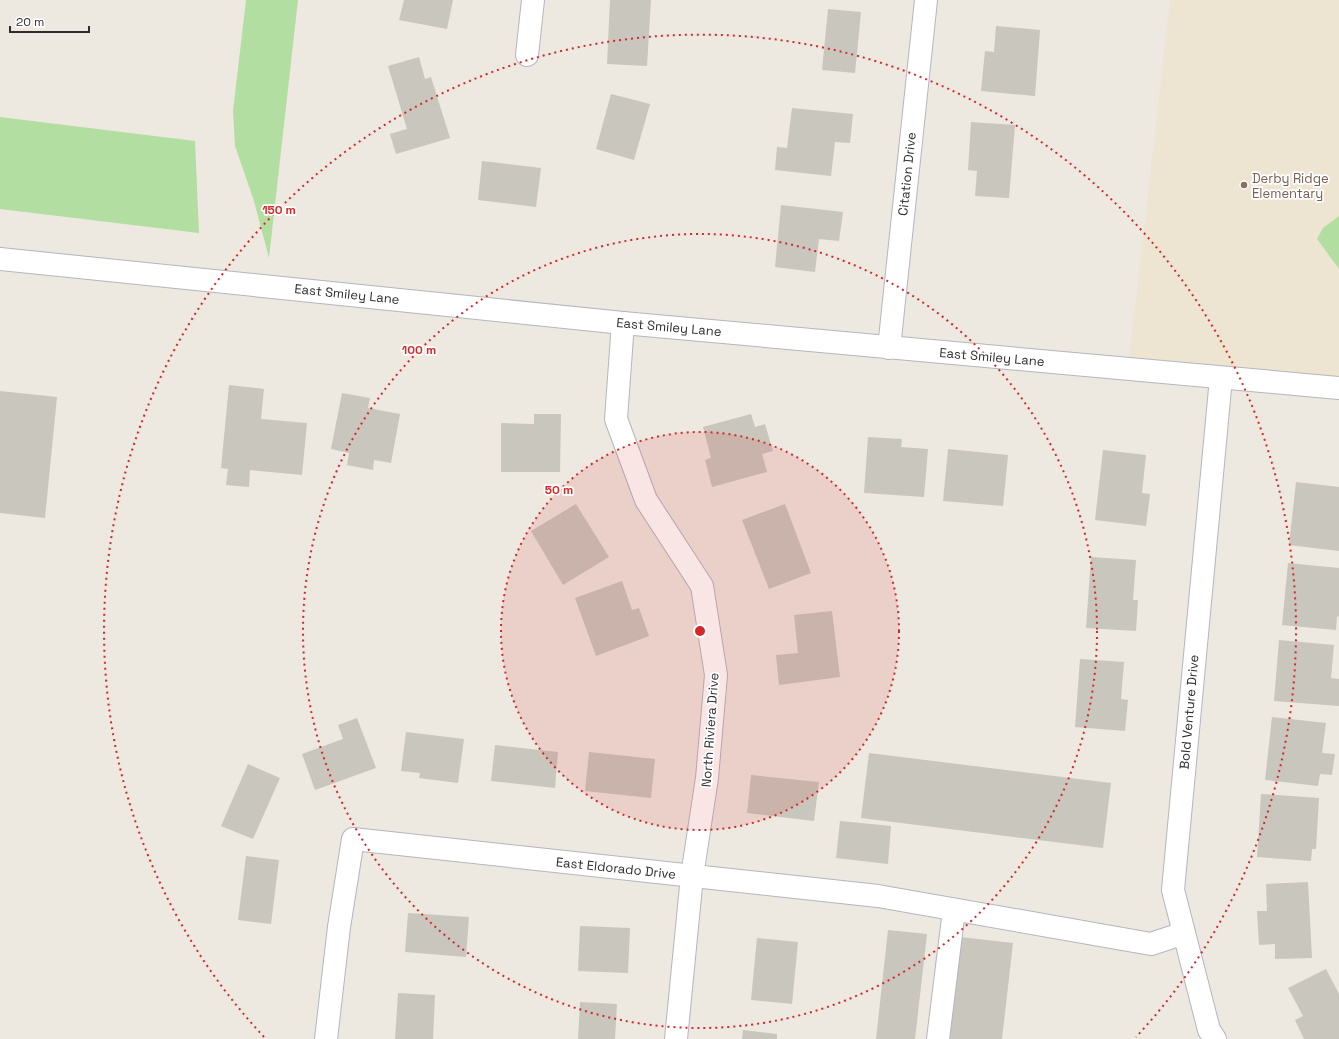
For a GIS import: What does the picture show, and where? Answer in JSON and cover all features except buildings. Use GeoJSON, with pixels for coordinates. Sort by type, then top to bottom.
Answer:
{"type":"FeatureCollection","features":[{"type":"Feature","properties":{"kind":"street"},"geometry":{"type":"LineString","coordinates":[[527,55],[533,0]]}},
{"type":"Feature","properties":{"kind":"street","name":"Citation Drive"},"geometry":{"type":"LineString","coordinates":[[889,348],[926,0]]}},
{"type":"Feature","properties":{"kind":"street","name":"East Smiley Lane"},"geometry":{"type":"LineString","coordinates":[[0,259],[623,323],[1339,388]]}},
{"type":"Feature","properties":{"kind":"street","name":"North Riviera Drive"},"geometry":{"type":"LineString","coordinates":[[623,323],[616,419],[646,500],[702,586],[716,676],[707,778],[692,876],[676,1039]]}},
{"type":"Feature","properties":{"kind":"street","name":"Bold Venture Drive"},"geometry":{"type":"LineString","coordinates":[[1209,1036],[1172,890],[1221,378]]}},
{"type":"Feature","properties":{"kind":"street","name":"East Eldorado Drive"},"geometry":{"type":"LineString","coordinates":[[326,1039],[339,927],[353,839],[878,896],[1151,944],[1184,933]]}},
{"type":"Feature","properties":{"kind":"street"},"geometry":{"type":"LineString","coordinates":[[938,1039],[954,910]]}},
{"type":"Feature","properties":{"kind":"shaded area","name":"Derby Ridge Elementary"},"geometry":{"type":"Polygon","coordinates":[[[1170,0],[1339,0],[1339,383],[1128,369],[1170,0]]]}},
{"type":"Feature","properties":{"kind":"green space"},"geometry":{"type":"Polygon","coordinates":[[[246,0],[298,0],[269,258],[254,201],[235,146],[233,111],[246,0]]]}},
{"type":"Feature","properties":{"kind":"green space"},"geometry":{"type":"Polygon","coordinates":[[[0,117],[195,141],[199,233],[0,209],[0,117]]]}},
{"type":"Feature","properties":{"kind":"green space"},"geometry":{"type":"Polygon","coordinates":[[[1339,216],[1339,269],[1317,239],[1323,228],[1339,216]]]}},
{"type":"Feature","properties":{"kind":"place","name":"Derby Ridge Elementary"},"geometry":{"type":"Point","coordinates":[1244,185]}}]}
